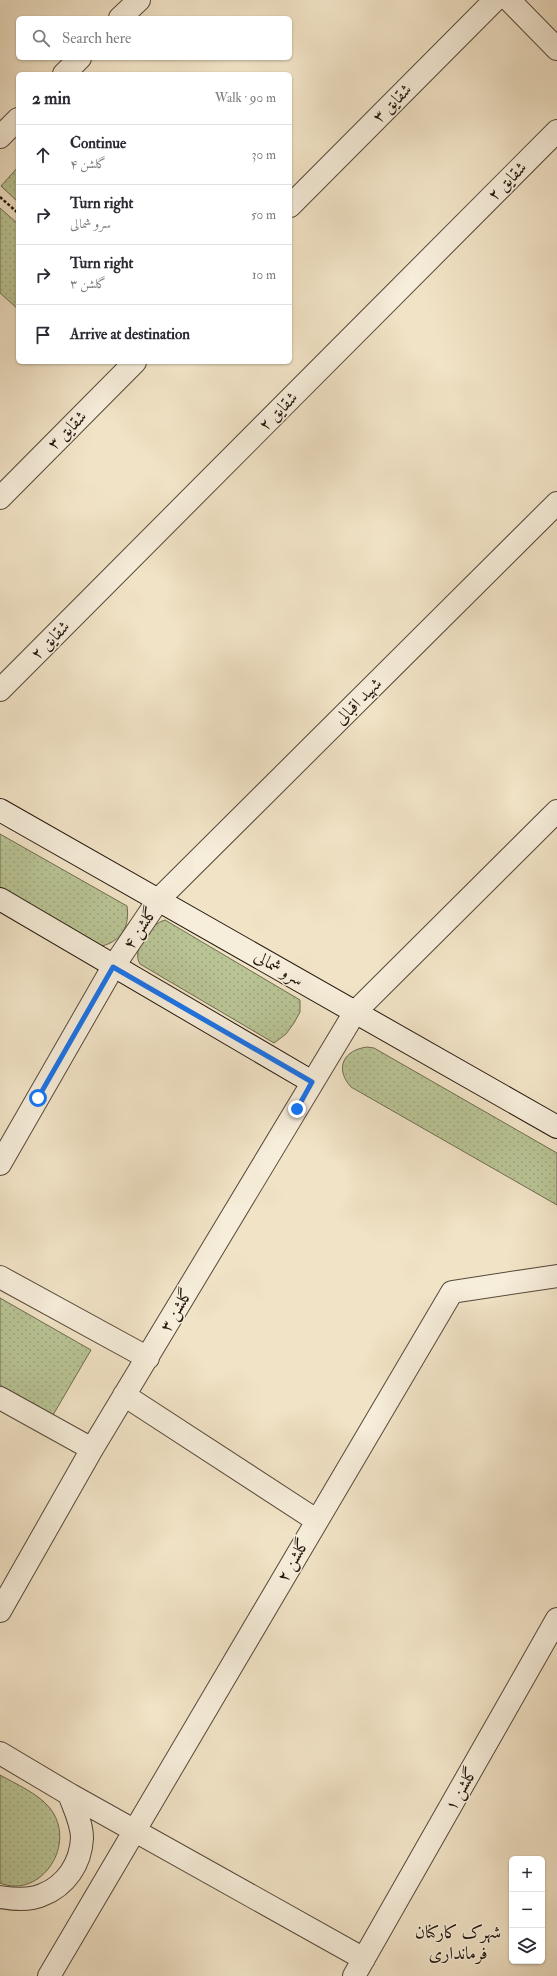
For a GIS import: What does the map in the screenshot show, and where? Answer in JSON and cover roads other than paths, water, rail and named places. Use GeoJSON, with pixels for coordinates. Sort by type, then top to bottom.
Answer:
{"type":"FeatureCollection","features":[{"type":"Feature","properties":{"kind":"street"},"geometry":{"type":"LineString","coordinates":[[122,16],[139,0]]}},
{"type":"Feature","properties":{"kind":"street","name":"شقایق ۳"},"geometry":{"type":"LineString","coordinates":[[292,204],[495,0]]}},
{"type":"Feature","properties":{"kind":"street"},"geometry":{"type":"LineString","coordinates":[[510,0],[557,49]]}},
{"type":"Feature","properties":{"kind":"street"},"geometry":{"type":"LineString","coordinates":[[66,72],[78,60]]}},
{"type":"Feature","properties":{"kind":"street"},"geometry":{"type":"LineString","coordinates":[[0,137],[16,121]]}},
{"type":"Feature","properties":{"kind":"street","name":"شقایق ۲"},"geometry":{"type":"LineString","coordinates":[[0,690],[557,131]]}},
{"type":"Feature","properties":{"kind":"street","name":"شقایق ۳"},"geometry":{"type":"LineString","coordinates":[[0,498],[133,364]]}},
{"type":"Feature","properties":{"kind":"street","name":"شهید اقبالی"},"geometry":{"type":"LineString","coordinates":[[159,899],[557,503]]}},
{"type":"Feature","properties":{"kind":"street","name":"سرو شمالی"},"geometry":{"type":"LineString","coordinates":[[0,810],[159,899],[557,1127]]}},
{"type":"Feature","properties":{"kind":"street","name":"گلشن ۳"},"geometry":{"type":"LineString","coordinates":[[0,1611],[124,1396],[355,1012],[557,810]]}},
{"type":"Feature","properties":{"kind":"street"},"geometry":{"type":"LineString","coordinates":[[0,899],[113,967],[312,1082]]}},
{"type":"Feature","properties":{"kind":"street","name":"گلشن ۴"},"geometry":{"type":"LineString","coordinates":[[0,1164],[113,967],[159,899]]}},
{"type":"Feature","properties":{"kind":"street","name":"گلشن ۲"},"geometry":{"type":"LineString","coordinates":[[49,1976],[136,1830],[316,1520],[452,1292],[557,1276]]}},
{"type":"Feature","properties":{"kind":"street"},"geometry":{"type":"LineString","coordinates":[[0,1277],[148,1358]]}},
{"type":"Feature","properties":{"kind":"street"},"geometry":{"type":"LineString","coordinates":[[124,1396],[316,1520]]}},
{"type":"Feature","properties":{"kind":"street"},"geometry":{"type":"LineString","coordinates":[[0,1398],[92,1450]]}},
{"type":"Feature","properties":{"kind":"street","name":"گلشن ۱"},"geometry":{"type":"LineString","coordinates":[[359,1967],[557,1619]]}},
{"type":"Feature","properties":{"kind":"street"},"geometry":{"type":"LineString","coordinates":[[0,1753],[69,1794],[136,1830],[359,1967]]}},
{"type":"Feature","properties":{"kind":"street"},"geometry":{"type":"LineString","coordinates":[[0,1897],[18,1899],[42,1896],[63,1883],[76,1864],[82,1838],[79,1819],[69,1794]]}},
{"type":"Feature","properties":{"kind":"district","name":"شهرک کارکنان فرمانداری"},"geometry":{"type":"Point","coordinates":[458,1942]}}]}
